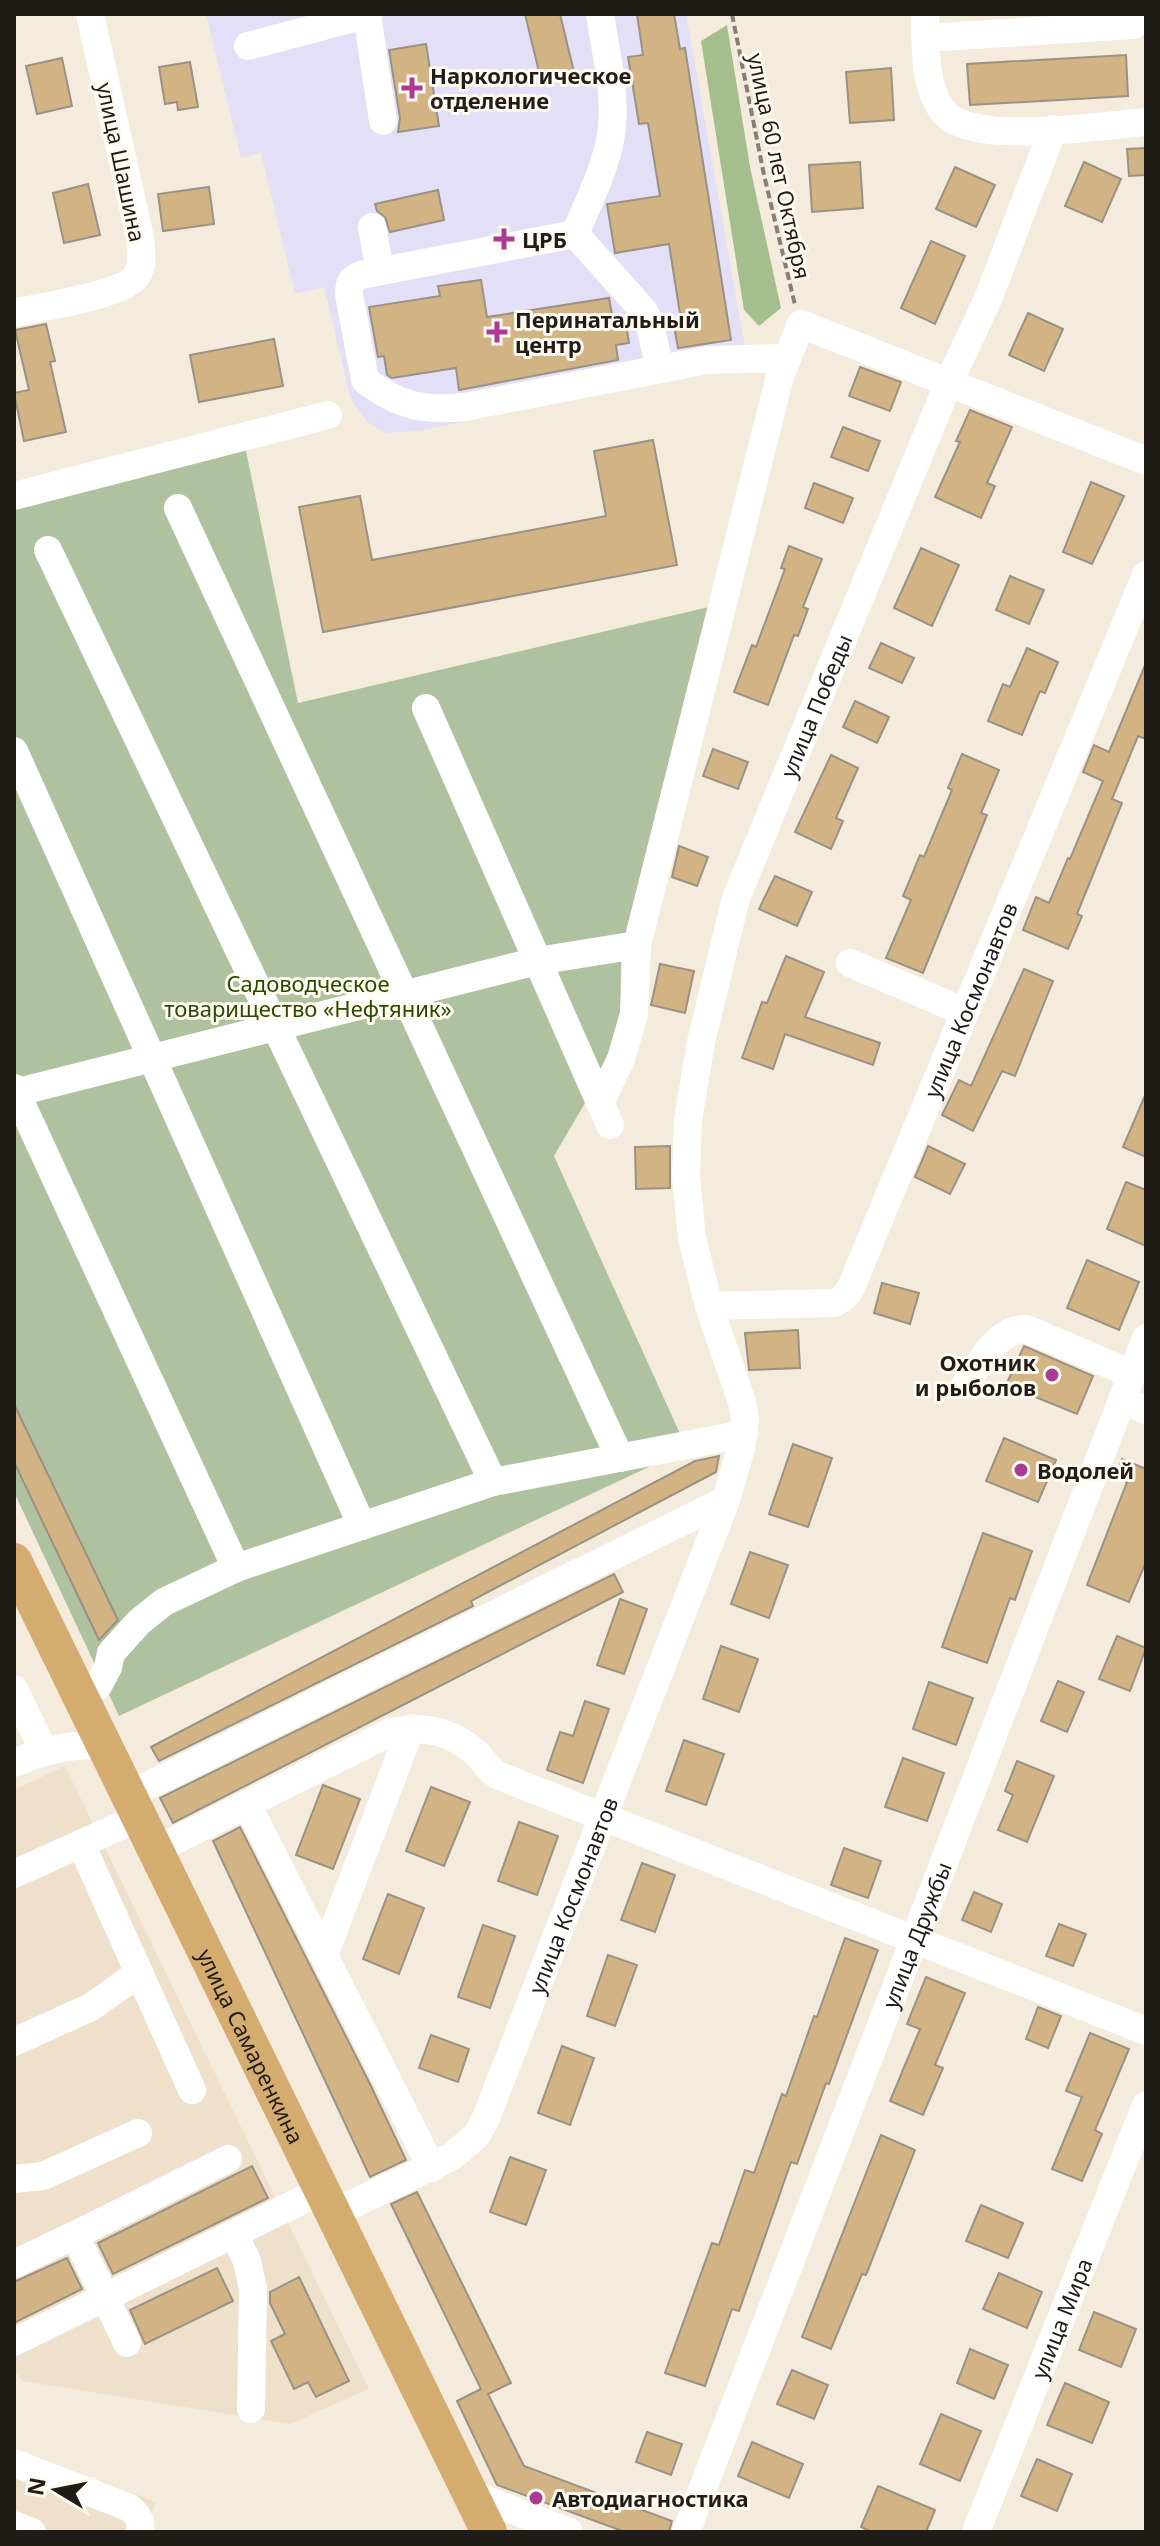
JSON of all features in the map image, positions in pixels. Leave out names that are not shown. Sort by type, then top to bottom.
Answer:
[{"type":"main road","name":"улица Самаренкина","points":[[14,1561],[489,2532]]},
{"type":"street","name":"улица Шашина","points":[[14,313],[121,289],[136,277],[142,261],[140,238],[90,14]]},
{"type":"street","points":[[248,46],[368,14],[383,121]]},
{"type":"street","points":[[575,234],[602,169],[613,119],[600,14]]},
{"type":"street","points":[[1133,25],[1066,22],[925,26],[929,81],[948,118],[960,125],[1001,132],[1146,122]]},
{"type":"street","name":"улица Победы","points":[[744,1434],[742,1402],[709,1306],[692,1238],[686,1177],[688,1120],[701,1042],[736,898],[949,382],[988,299],[1053,129]]},
{"type":"street","points":[[372,227],[380,271]]},
{"type":"street","points":[[575,234],[380,271],[353,279],[349,285],[365,380],[384,395],[405,404],[433,410],[465,407],[719,359],[787,358]]},
{"type":"street","points":[[575,234],[643,310],[649,321],[660,369]]},
{"type":"street","points":[[426,708],[605,1113],[631,1027],[637,945],[762,447],[787,358],[801,324],[1146,461]]},
{"type":"street","points":[[14,496],[328,415]]},
{"type":"street","points":[[178,508],[620,1458]]},
{"type":"street","points":[[48,550],[493,1482]]},
{"type":"street","name":"улица Космонавтов","points":[[709,1306],[834,1303],[850,1290],[1146,575]]},
{"type":"street","points":[[14,751],[362,1526]]},
{"type":"street","points":[[236,1568],[15,1091],[537,961],[637,945]]},
{"type":"street","points":[[850,963],[965,1012]]},
{"type":"street","points":[[965,1385],[1000,1337],[1016,1329],[1026,1329],[1132,1374]]},
{"type":"street","name":"улица Дружбы","points":[[686,2532],[914,1939],[1134,1405],[1132,1374],[1146,1338]]},
{"type":"street","points":[[80,1694],[98,1686],[111,1653],[139,1622],[164,1602],[236,1568],[493,1482],[744,1434]]},
{"type":"street","name":"улица Космонавтов","points":[[14,2342],[234,2234],[432,2168],[466,2147],[486,2118],[726,1500],[744,1434]]},
{"type":"street","points":[[14,1874],[81,1844],[134,1806],[726,1500]]},
{"type":"street","points":[[14,1690],[43,1750]]},
{"type":"street","points":[[156,1850],[391,1732],[411,1728],[448,1734],[478,1755],[497,1775],[1146,2031]]},
{"type":"street","points":[[324,1955],[411,1728]]},
{"type":"street","points":[[14,1763],[43,1750],[82,1744],[104,1745]]},
{"type":"street","points":[[247,1804],[432,2168]]},
{"type":"street","points":[[81,1844],[192,2090]]},
{"type":"street","points":[[14,2042],[91,2007],[139,1973]]},
{"type":"street","name":"улица Мира","points":[[976,2532],[1146,2105]]},
{"type":"street","points":[[14,2179],[43,2176],[138,2133]]},
{"type":"street","points":[[14,2264],[228,2159]]},
{"type":"street","points":[[234,2234],[247,2261],[253,2289],[251,2409]]},
{"type":"street","points":[[75,2235],[127,2343]]},
{"type":"street","points":[[14,2463],[128,2507],[136,2513],[141,2523],[140,2532]]},
{"type":"street","points":[[469,2493],[569,2532]]},
{"type":"street","points":[[14,2525],[32,2532]]},
{"type":"path","name":"улица 60 лет Октября","points":[[732,14],[789,290],[801,324]]},
{"type":"shaded area","name":"ЦРБ","points":[[206,14],[686,14],[749,370],[722,369],[418,431],[386,433],[367,422],[351,399],[324,287],[295,294],[261,153],[241,158]]},
{"type":"shaded area","points":[[65,1766],[369,2389],[290,2424],[23,2381],[14,2371],[14,1790]]},
{"type":"shaded area","points":[[14,2448],[156,2502],[145,2532],[14,2532]]},
{"type":"green space","points":[[727,25],[750,167],[781,308],[759,326],[744,310],[701,41]]},
{"type":"green space","name":"Садоводческое товарищество «Нефтяник»","points":[[245,446],[298,703],[713,606],[621,962],[620,1043],[554,1156],[687,1449],[119,1716],[14,1492],[14,507]]},
{"type":"building","points":[[525,14],[560,14],[574,72],[541,80]]},
{"type":"building","points":[[637,14],[674,14],[680,49],[685,48],[731,340],[678,348],[673,321],[681,320],[669,244],[615,253],[607,204],[660,196],[648,123],[639,124],[628,57],[643,55]]},
{"type":"building","points":[[426,44],[439,126],[398,132],[400,118],[389,50]]},
{"type":"building","points":[[1126,55],[1128,96],[970,105],[967,64]]},
{"type":"building","points":[[62,58],[72,106],[37,114],[26,66]]},
{"type":"building","points":[[190,62],[198,107],[178,110],[177,102],[165,104],[159,67]]},
{"type":"building","points":[[891,68],[894,120],[850,123],[846,72]]},
{"type":"building","points":[[1146,148],[1146,175],[1129,176],[1127,149]]},
{"type":"building","points":[[860,162],[863,208],[812,212],[809,165]]},
{"type":"building","points":[[1084,162],[1121,179],[1102,222],[1065,206]]},
{"type":"building","points":[[955,167],[995,185],[976,227],[936,209]]},
{"type":"building","points":[[88,184],[100,235],[64,243],[53,193]]},
{"type":"building","points":[[209,187],[214,224],[163,231],[158,194]]},
{"type":"building","points":[[438,190],[444,220],[390,232],[385,217],[377,211],[375,204]]},
{"type":"building","points":[[931,241],[965,256],[935,324],[901,308]]},
{"type":"building","name":"Перинатальный центр","points":[[481,280],[487,317],[609,298],[613,320],[625,318],[629,343],[616,345],[618,360],[459,390],[456,368],[392,378],[387,375],[384,356],[378,357],[369,307],[440,296],[438,286]]},
{"type":"building","points":[[1028,313],[1063,329],[1044,371],[1009,355]]},
{"type":"building","points":[[46,324],[55,361],[50,362],[66,432],[24,441],[14,393],[29,390],[15,330]]},
{"type":"building","points":[[274,339],[283,386],[199,402],[190,355]]},
{"type":"building","points":[[860,367],[901,382],[890,411],[849,396]]},
{"type":"building","points":[[970,410],[1012,427],[987,483],[995,486],[981,518],[935,497],[960,442],[956,441]]},
{"type":"building","points":[[843,427],[880,441],[868,471],[831,457]]},
{"type":"building","points":[[653,440],[677,565],[323,632],[299,507],[360,496],[372,560],[606,516],[594,451]]},
{"type":"building","points":[[1091,482],[1124,496],[1092,564],[1063,552]]},
{"type":"building","points":[[814,483],[853,498],[843,523],[805,508]]},
{"type":"building","points":[[789,546],[822,559],[803,607],[808,609],[798,636],[794,635],[768,705],[734,692],[752,645],[756,647],[785,569],[781,568]]},
{"type":"building","points":[[921,548],[959,565],[932,626],[894,608]]},
{"type":"building","points":[[1010,576],[1044,590],[1029,624],[996,610]]},
{"type":"building","points":[[881,643],[914,658],[902,683],[869,668]]},
{"type":"building","points":[[1027,648],[1058,662],[1045,693],[1040,691],[1022,735],[988,721],[1003,684],[1010,687]]},
{"type":"building","points":[[1146,663],[1146,739],[1138,736],[1112,799],[1122,803],[1077,914],[1082,916],[1068,949],[1023,930],[1036,897],[1049,903],[1070,859],[1103,781],[1083,772],[1094,745],[1109,752]]},
{"type":"building","points":[[855,701],[889,717],[877,743],[843,727]]},
{"type":"building","points":[[713,749],[748,762],[738,789],[703,776]]},
{"type":"building","points":[[962,754],[999,770],[981,813],[987,815],[923,973],[886,958],[911,900],[903,896],[920,855],[924,857],[952,790],[948,788]]},
{"type":"building","points":[[831,755],[858,768],[836,818],[843,821],[831,849],[795,832]]},
{"type":"building","points":[[679,846],[708,857],[697,886],[672,877]]},
{"type":"building","points":[[775,876],[812,892],[797,926],[759,909]]},
{"type":"building","points":[[786,956],[824,972],[805,1017],[880,1043],[873,1065],[785,1034],[773,1069],[742,1058],[762,1002],[767,1003]]},
{"type":"building","points":[[660,964],[694,971],[685,1013],[651,1005]]},
{"type":"building","points":[[1024,969],[1053,981],[1015,1076],[1002,1071],[973,1131],[942,1115],[959,1080],[971,1086]]},
{"type":"building","points":[[1146,1093],[1146,1157],[1123,1147]]},
{"type":"building","points":[[670,1146],[670,1188],[636,1189],[635,1147]]},
{"type":"building","points":[[928,1146],[965,1164],[950,1194],[915,1177]]},
{"type":"building","points":[[1126,1182],[1146,1190],[1146,1246],[1107,1229]]},
{"type":"building","points":[[1087,1260],[1139,1282],[1119,1330],[1067,1308]]},
{"type":"building","points":[[882,1283],[919,1293],[910,1324],[874,1313]]},
{"type":"building","points":[[798,1330],[800,1368],[749,1370],[745,1333]]},
{"type":"building","name":"Охотник и рыболов","points":[[1024,1346],[1093,1376],[1077,1414],[1006,1385]]},
{"type":"building","points":[[14,1404],[118,1620],[99,1640],[14,1462]]},
{"type":"building","name":"Водолей","points":[[1004,1438],[1056,1460],[1038,1502],[986,1481]]},
{"type":"building","points":[[793,1444],[832,1458],[808,1527],[769,1514]]},
{"type":"building","points":[[719,1456],[716,1472],[471,1601],[473,1606],[159,1761],[151,1747],[695,1461]]},
{"type":"building","points":[[1122,1459],[1146,1469],[1146,1562],[1129,1602],[1087,1585],[1127,1482],[1115,1477]]},
{"type":"building","points":[[983,1533],[1032,1551],[1015,1600],[1010,1598],[987,1663],[942,1647]]},
{"type":"building","points":[[750,1552],[788,1565],[769,1618],[731,1604]]},
{"type":"building","points":[[614,1574],[623,1592],[173,1823],[160,1798]]},
{"type":"building","points":[[620,1599],[647,1609],[624,1674],[597,1665]]},
{"type":"building","points":[[1117,1636],[1146,1648],[1130,1691],[1099,1679]]},
{"type":"building","points":[[721,1646],[758,1659],[739,1712],[703,1699]]},
{"type":"building","points":[[1058,1681],[1084,1692],[1067,1732],[1041,1721]]},
{"type":"building","points":[[929,1682],[973,1698],[956,1745],[913,1729]]},
{"type":"building","points":[[585,1701],[609,1709],[583,1783],[547,1770],[560,1732],[573,1736]]},
{"type":"building","points":[[684,1740],[724,1754],[706,1805],[666,1791]]},
{"type":"building","points":[[903,1758],[944,1773],[927,1821],[885,1807]]},
{"type":"building","points":[[1017,1761],[1054,1776],[1027,1842],[998,1830],[1013,1795],[1005,1791]]},
{"type":"building","points":[[323,1785],[360,1799],[333,1869],[296,1855]]},
{"type":"building","points":[[431,1787],[470,1802],[444,1866],[406,1851]]},
{"type":"building","points":[[519,1822],[558,1836],[537,1895],[498,1881]]},
{"type":"building","points":[[240,1827],[406,2160],[370,2177],[213,1841]]},
{"type":"building","points":[[844,1848],[881,1861],[868,1898],[831,1885]]},
{"type":"building","points":[[642,1863],[675,1875],[655,1932],[621,1920]]},
{"type":"building","points":[[974,1892],[1002,1904],[991,1932],[962,1920]]},
{"type":"building","points":[[388,1894],[424,1908],[399,1974],[363,1959]]},
{"type":"building","points":[[1059,1924],[1086,1934],[1073,1966],[1046,1956]]},
{"type":"building","points":[[483,1925],[515,1936],[490,2008],[458,1997]]},
{"type":"building","points":[[845,1938],[878,1950],[797,2164],[791,2162],[739,2311],[732,2309],[705,2386],[665,2373],[712,2243],[719,2245],[745,2170],[754,2173],[782,2094],[786,2096],[814,2016],[817,2017]]},
{"type":"building","points":[[608,1955],[637,1965],[615,2026],[587,2016]]},
{"type":"building","points":[[926,1977],[965,1993],[935,2065],[943,2068],[923,2115],[890,2101],[920,2029],[907,2024]]},
{"type":"building","points":[[1038,2007],[1061,2016],[1048,2048],[1026,2039]]},
{"type":"building","points":[[1090,2033],[1129,2049],[1095,2130],[1102,2134],[1082,2181],[1052,2169],[1082,2097],[1066,2091]]},
{"type":"building","points":[[431,2035],[469,2049],[458,2082],[419,2068]]},
{"type":"building","points":[[562,2046],[594,2058],[570,2125],[538,2113]]},
{"type":"building","points":[[881,2135],[915,2150],[866,2275],[862,2274],[831,2349],[802,2337]]},
{"type":"building","points":[[510,2157],[546,2170],[526,2225],[490,2212]]},
{"type":"building","points":[[252,2166],[268,2198],[113,2274],[98,2243]]},
{"type":"building","points":[[417,2192],[511,2383],[488,2394],[524,2466],[672,2521],[669,2532],[625,2532],[497,2485],[457,2401],[481,2389],[391,2204]]},
{"type":"building","points":[[981,2205],[1023,2223],[1008,2258],[966,2241]]},
{"type":"building","points":[[67,2258],[82,2289],[14,2323],[14,2282]]},
{"type":"building","points":[[217,2268],[233,2301],[145,2344],[130,2310]]},
{"type":"building","points":[[999,2273],[1042,2292],[1027,2328],[983,2309]]},
{"type":"building","points":[[299,2277],[349,2381],[316,2397],[308,2382],[294,2389],[271,2341],[285,2334],[270,2303],[270,2292]]},
{"type":"building","points":[[1094,2312],[1136,2329],[1121,2367],[1079,2350]]},
{"type":"building","points":[[970,2349],[1008,2365],[994,2399],[957,2383]]},
{"type":"building","points":[[792,2370],[828,2385],[814,2419],[777,2404]]},
{"type":"building","points":[[1065,2383],[1109,2402],[1092,2443],[1047,2425]]},
{"type":"building","points":[[941,2414],[981,2431],[960,2481],[920,2464]]},
{"type":"building","points":[[647,2432],[682,2444],[671,2475],[636,2462]]},
{"type":"building","points":[[752,2442],[803,2464],[789,2498],[738,2476]]},
{"type":"building","points":[[1037,2459],[1072,2474],[1057,2511],[1021,2496]]},
{"type":"building","points":[[878,2486],[935,2510],[926,2532],[872,2532],[861,2527]]},
{"type":"place","name":"Наркологическое отделение","points":[[412,88]]},
{"type":"place","name":"ЦРБ","points":[[504,239]]},
{"type":"place","name":"Перинатальный центр","points":[[497,332]]},
{"type":"place","name":"Охотник и рыболов","points":[[1052,1375]]},
{"type":"place","name":"Водолей","points":[[1021,1470]]},
{"type":"place","name":"Автодиагностика","points":[[536,2498]]}]
